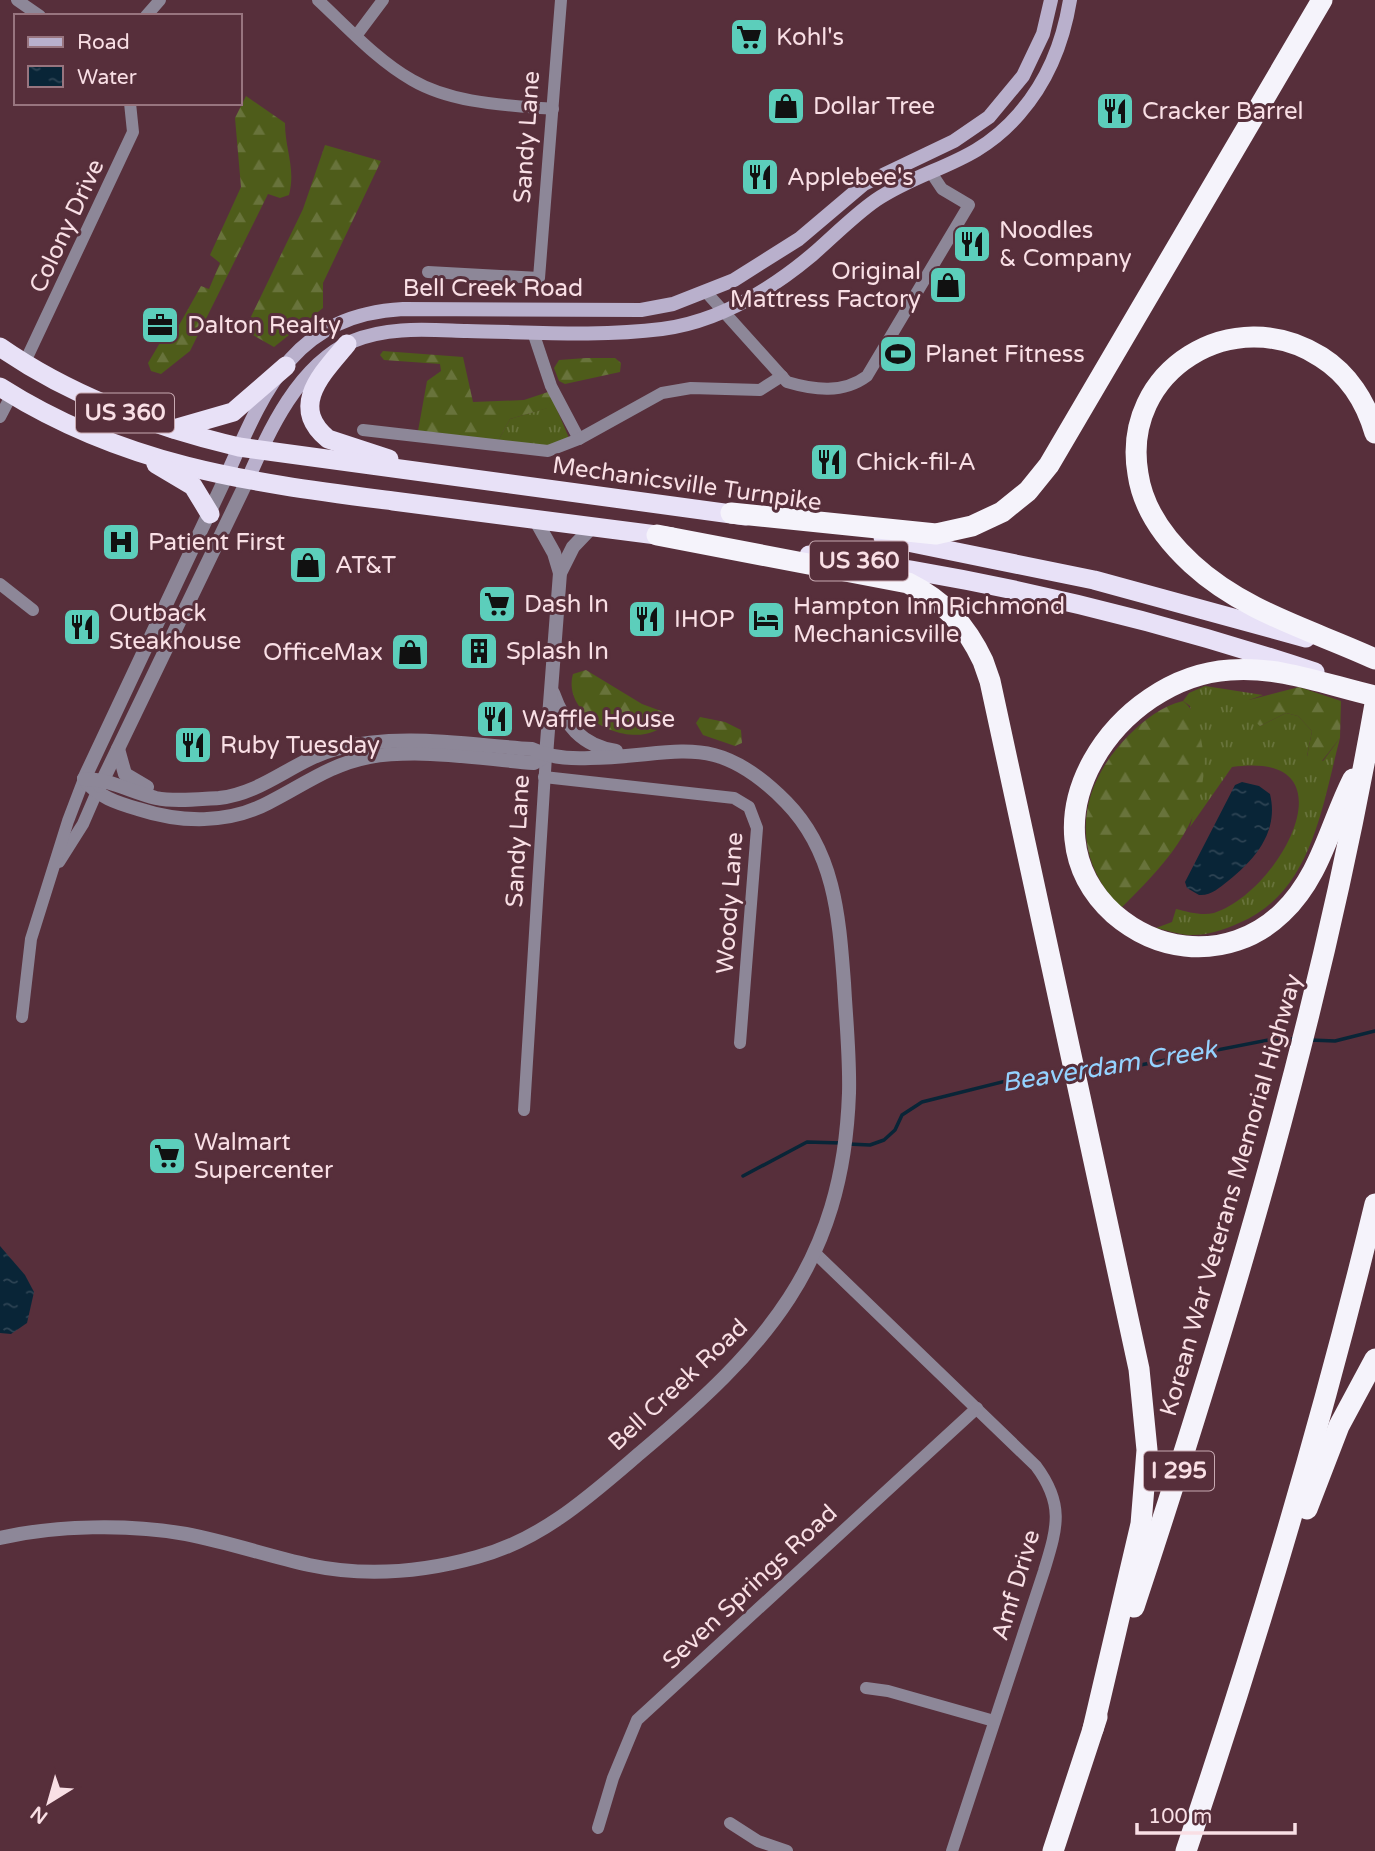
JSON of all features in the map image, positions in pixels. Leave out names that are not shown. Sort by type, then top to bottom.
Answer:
[{"type":"highway","points":[[731,513],[936,534],[985,521],[1015,503],[1049,465],[1322,0]]},
{"type":"highway","points":[[1375,433],[1361,399],[1340,372],[1326,360],[1294,342],[1262,336],[1244,337],[1209,345],[1179,362],[1167,373],[1143,413],[1136,458],[1140,483],[1149,510],[1176,547],[1200,570],[1253,608],[1375,660]]},
{"type":"highway","points":[[347,344],[321,375],[312,393],[311,415],[320,432],[337,442],[440,475]]},
{"type":"highway","name":"Mechanicsville Turnpike","points":[[0,347],[24,364],[105,404],[173,429],[239,447],[731,513],[919,544],[1094,580],[1196,606],[1375,660]]},
{"type":"highway","points":[[173,429],[213,420],[233,411],[286,366]]},
{"type":"highway","name":"US 360","points":[[6,391],[76,427],[137,452],[226,477],[885,565],[1060,599],[1227,643],[1375,695]]},
{"type":"highway","points":[[137,452],[193,486],[210,514]]},
{"type":"highway","points":[[657,535],[886,577],[925,592],[962,624],[983,661],[990,681],[1139,1369],[1147,1450],[1138,1543],[1121,1600],[1093,1729]]},
{"type":"highway","points":[[1367,747],[1342,801],[1326,847],[1300,892],[1267,926],[1240,940],[1205,947],[1155,940],[1138,932],[1108,909],[1090,883],[1081,863],[1076,843],[1077,803],[1092,760],[1117,725],[1168,687],[1206,673],[1258,670],[1298,676],[1375,695]]},
{"type":"highway","name":"Korean War Veterans Memorial Highway","points":[[1053,1851],[1223,1331],[1292,1088],[1313,1003],[1375,704]]},
{"type":"highway","points":[[1186,1851],[1260,1624],[1315,1438],[1375,1204]]},
{"type":"highway","points":[[1260,1624],[1339,1426],[1375,1359]]},
{"type":"main road","name":"Bell Creek Road","points":[[226,477],[266,395],[286,366],[323,330],[369,312],[641,310],[673,304],[706,292],[776,255],[864,184],[954,141],[989,117],[1023,76],[1043,34],[1051,0]]},
{"type":"main road","name":"Bell Creek Road","points":[[247,481],[279,417],[305,379],[347,344],[395,330],[617,332],[665,328],[723,310],[756,294],[794,269],[875,201],[984,146],[1020,113],[1038,89],[1058,51],[1070,0]]},
{"type":"street","points":[[17,0],[37,14]]},
{"type":"street","points":[[148,14],[160,0]]},
{"type":"street","points":[[318,0],[393,67],[428,88],[478,101],[553,109]]},
{"type":"street","points":[[356,36],[383,0]]},
{"type":"street","name":"Sandy Lane","points":[[428,272],[539,278],[561,0]]},
{"type":"street","name":"Colony Drive","points":[[24,364],[133,132],[130,105]]},
{"type":"street","points":[[706,292],[787,382],[806,387],[843,389],[867,376],[969,205],[942,189],[932,174]]},
{"type":"street","points":[[533,332],[551,386],[579,439]]},
{"type":"street","points":[[363,430],[539,452],[557,449],[579,439],[662,393],[691,388],[760,390],[782,376]]},
{"type":"street","points":[[0,417],[6,391]]},
{"type":"street","name":"Bell Creek Road","points":[[0,1538],[44,1530],[182,1533],[309,1565],[357,1572],[413,1570],[497,1551],[550,1526],[593,1493],[721,1383],[769,1330],[787,1305],[815,1253],[839,1182],[849,1093],[837,905],[823,858],[812,835],[773,790],[727,759],[685,750],[582,759],[546,756],[532,749],[412,741],[357,745],[316,756],[248,792],[222,797],[185,800],[156,798],[104,779],[84,779],[226,477]]},
{"type":"street","name":"Bell Creek Road","points":[[247,481],[96,794],[149,813],[205,820],[254,810],[346,761],[372,756],[401,754],[534,763],[546,756]]},
{"type":"street","name":"Sandy Lane","points":[[524,1110],[559,573],[554,553],[535,519]]},
{"type":"street","name":"Sandy Lane","points":[[559,573],[573,547],[593,526]]},
{"type":"street","points":[[0,584],[33,610]]},
{"type":"street","points":[[551,688],[561,714],[582,739],[603,749],[635,754]]},
{"type":"street","points":[[118,749],[121,765],[131,780],[185,800]]},
{"type":"street","name":"Woody Lane","points":[[544,777],[734,798],[749,807],[757,828],[740,1043]]},
{"type":"street","points":[[55,869],[79,831],[96,794],[84,779]]},
{"type":"street","points":[[22,1017],[31,939],[84,779]]},
{"type":"street","name":"Amf Drive","points":[[815,1253],[1036,1466],[1052,1492],[1057,1517],[1044,1572],[952,1851]]},
{"type":"street","name":"Seven Springs Road","points":[[598,1828],[613,1778],[637,1720],[977,1408]]},
{"type":"street","points":[[866,1688],[888,1691],[994,1721]]},
{"type":"street","points":[[730,1823],[758,1841],[787,1851]]},
{"type":"green space","points":[[246,96],[285,123],[291,167],[289,195],[280,198],[268,194],[190,351],[161,374],[151,371],[148,363],[161,341],[169,343],[201,286],[209,289],[220,263],[210,255],[241,187],[235,118]]},
{"type":"green space","points":[[325,145],[381,161],[323,283],[323,308],[274,347],[251,334],[247,325],[303,209]]},
{"type":"green space","points":[[383,351],[463,357],[473,402],[524,400],[548,392],[552,398],[548,408],[510,419],[498,441],[418,431],[427,381],[441,371],[440,364],[384,360],[380,355]]},
{"type":"green space","points":[[615,358],[621,363],[620,372],[565,384],[559,381],[554,368],[559,360]]},
{"type":"green space","points":[[552,398],[569,438],[548,446],[498,441],[510,419],[547,408]]},
{"type":"green space","points":[[586,670],[642,704],[661,711],[668,721],[655,731],[640,735],[605,728],[590,718],[578,705],[572,690],[573,674]]},
{"type":"green space","points":[[1205,686],[1263,695],[1249,700],[1260,726],[1286,713],[1298,716],[1312,731],[1307,756],[1323,761],[1340,738],[1310,845],[1283,891],[1264,909],[1239,923],[1214,932],[1188,935],[1156,928],[1172,922],[1176,909],[1209,914],[1239,900],[1262,879],[1281,853],[1295,826],[1299,800],[1291,779],[1270,767],[1232,767],[1190,827],[1203,774],[1190,706],[1183,701],[1189,693]]},
{"type":"green space","points":[[1299,687],[1341,701],[1340,738],[1322,761],[1315,762],[1307,757],[1312,731],[1298,716],[1286,713],[1260,726],[1247,715],[1249,700]]},
{"type":"green space","points":[[1183,701],[1191,709],[1197,723],[1204,765],[1195,812],[1171,854],[1121,908],[1104,887],[1093,866],[1087,843],[1086,821],[1090,798],[1098,776],[1129,735],[1154,714]]},
{"type":"green space","points":[[700,717],[725,722],[741,730],[742,743],[735,746],[703,735],[696,723]]},
{"type":"water","points":[[1242,782],[1259,786],[1270,794],[1272,807],[1268,832],[1248,863],[1215,891],[1199,895],[1187,888],[1185,882],[1235,785]]},
{"type":"water","points":[[0,1246],[25,1275],[34,1292],[27,1323],[11,1334],[0,1333]]},
{"type":"waterway","name":"Beaverdam Creek","points":[[1310,1040],[1335,1041],[1375,1031]]},
{"type":"waterway","name":"Beaverdam Creek","points":[[1082,1073],[1115,1070],[1273,1039],[1295,1039]]},
{"type":"waterway","name":"Beaverdam Creek","points":[[848,1144],[870,1145],[884,1140],[895,1130],[902,1115],[922,1102],[1038,1073],[1067,1074]]},
{"type":"waterway","name":"Beaverdam Creek","points":[[743,1176],[807,1142],[841,1143]]},
{"type":"place","name":"Kohl's","points":[[749,37]]},
{"type":"place","name":"Dollar Tree","points":[[786,106]]},
{"type":"place","name":"Cracker Barrel","points":[[1115,111]]},
{"type":"place","name":"Applebee's","points":[[760,177]]},
{"type":"place","name":"Noodles & Company","points":[[972,244]]},
{"type":"place","name":"Original Mattress Factory","points":[[948,285]]},
{"type":"place","name":"Dalton Realty","points":[[160,325]]},
{"type":"place","name":"Planet Fitness","points":[[898,354]]},
{"type":"place","name":"Chick-fil-A","points":[[829,462]]},
{"type":"place","name":"Patient First","points":[[121,542]]},
{"type":"place","name":"AT&T","points":[[308,565]]},
{"type":"place","name":"Dash In","points":[[497,604]]},
{"type":"place","name":"IHOP","points":[[647,619]]},
{"type":"place","name":"Hampton Inn Richmond Mechanicsville","points":[[766,620]]},
{"type":"place","name":"Outback Steakhouse","points":[[82,627]]},
{"type":"place","name":"Splash In","points":[[479,651]]},
{"type":"place","name":"OfficeMax","points":[[410,652]]},
{"type":"place","name":"Waffle House","points":[[495,719]]},
{"type":"place","name":"Ruby Tuesday","points":[[193,745]]},
{"type":"place","name":"Walmart Supercenter","points":[[167,1156]]}]
